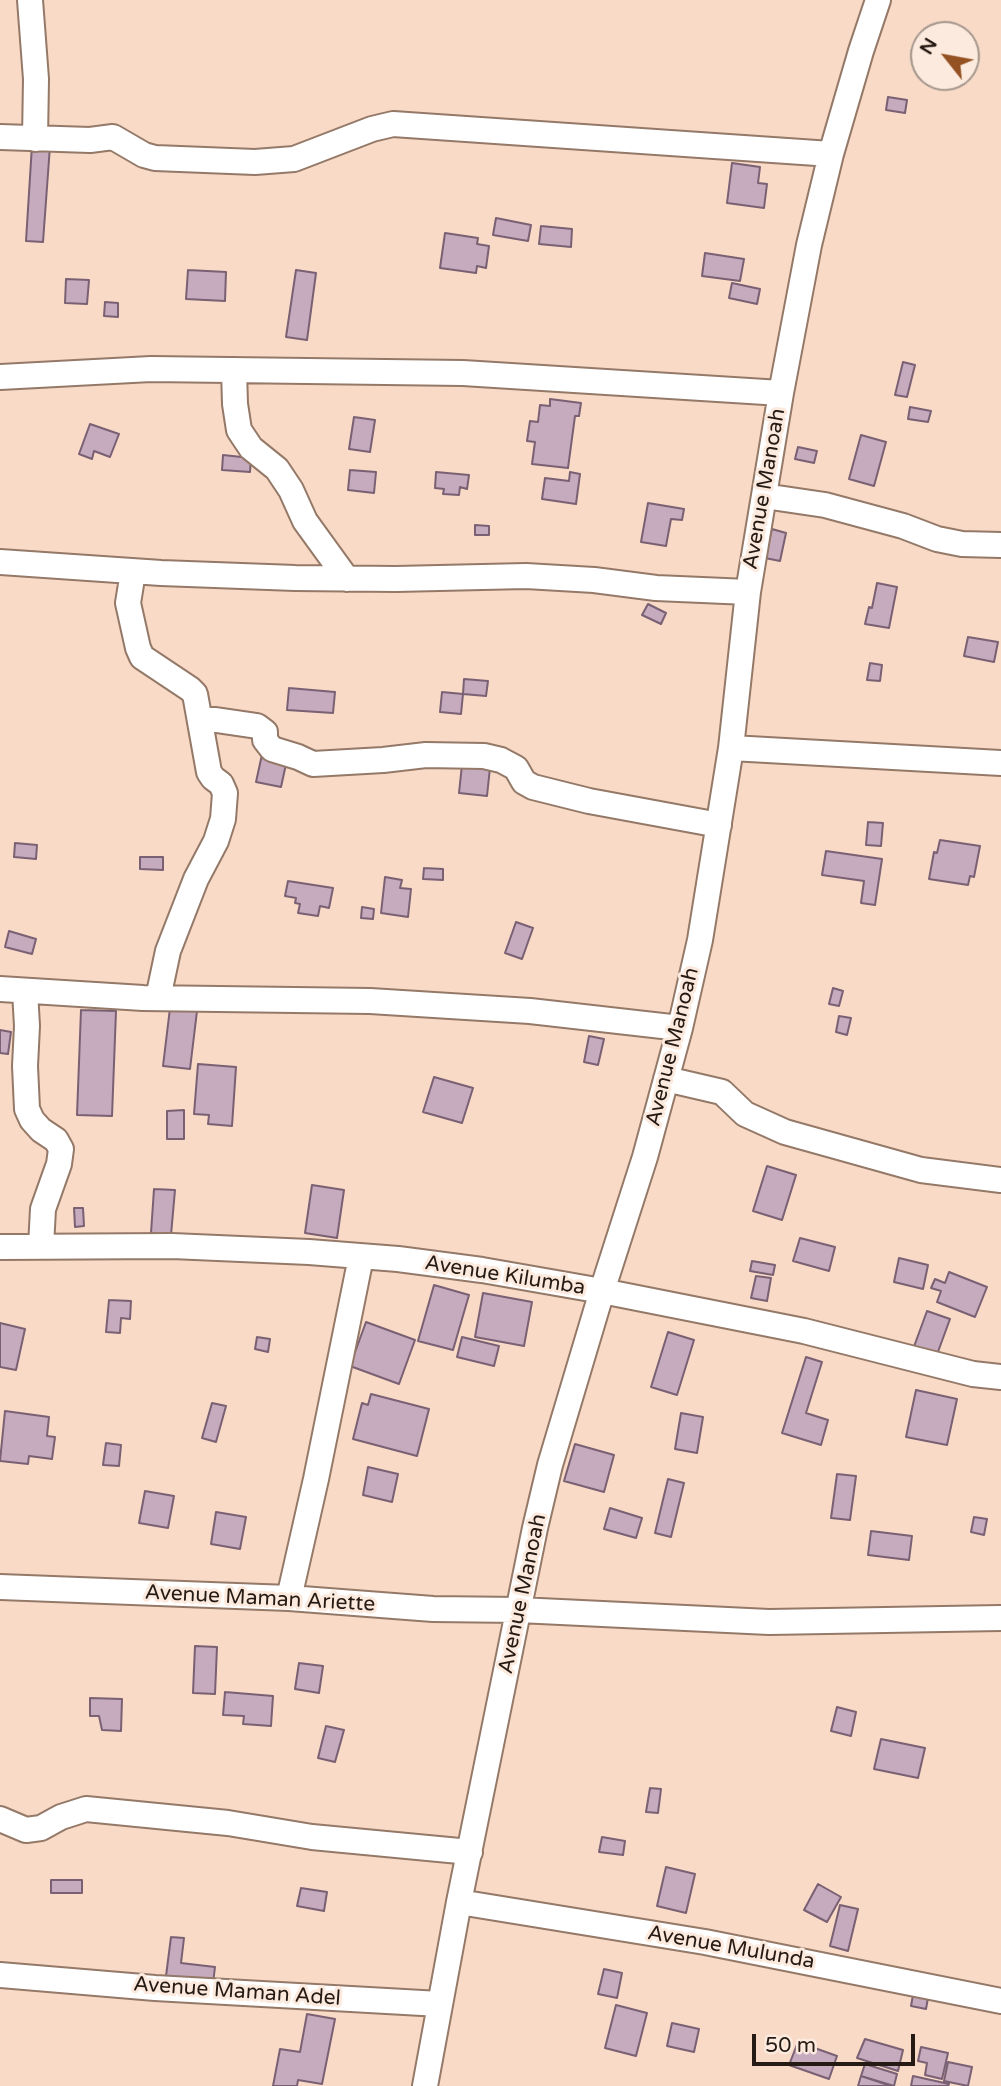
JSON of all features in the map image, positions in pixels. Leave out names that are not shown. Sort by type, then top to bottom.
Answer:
[{"type":"street","points":[[30,0],[36,79],[35,139]]},
{"type":"street","name":"Avenue Manoah","points":[[425,2086],[459,1902],[550,1465],[645,1157],[680,1028],[700,940],[731,748],[748,592],[809,245],[831,153],[878,0]]},
{"type":"street","points":[[0,137],[90,140],[113,137],[144,155],[155,158],[255,162],[294,159],[372,129],[393,124],[831,153]]},
{"type":"street","points":[[0,377],[151,369],[463,373],[781,393]]},
{"type":"street","points":[[234,370],[239,430],[251,448],[277,469],[291,491],[304,521],[347,579]]},
{"type":"street","points":[[764,496],[825,505],[903,526],[937,539],[962,544],[1001,545]]},
{"type":"street","points":[[0,562],[133,572],[295,579],[526,576],[748,592]]},
{"type":"street","points":[[133,572],[128,603],[138,648],[142,657],[195,694],[209,772],[221,784],[225,793],[223,819],[216,841],[196,879],[167,951],[159,998]]},
{"type":"street","points":[[201,720],[257,726],[265,732],[265,740],[272,748],[313,764],[383,761],[426,755],[484,756],[501,760],[516,768],[524,782],[533,787],[610,806],[719,825]]},
{"type":"street","points":[[731,748],[1001,763]]},
{"type":"street","points":[[0,989],[159,998],[370,1001],[530,1011],[680,1028]]},
{"type":"street","points":[[25,991],[27,1109],[33,1120],[56,1140],[61,1149],[59,1164],[43,1209],[41,1246]]},
{"type":"street","points":[[666,1079],[722,1092],[745,1114],[785,1132],[921,1170],[1001,1180]]},
{"type":"street","name":"Avenue Kilumba","points":[[0,1247],[172,1246],[398,1259],[482,1270],[602,1291],[803,1331],[973,1374],[1001,1377]]},
{"type":"street","points":[[289,1598],[361,1257]]},
{"type":"street","name":"Avenue Maman Ariette","points":[[0,1587],[289,1598],[433,1609],[519,1610],[769,1622],[1001,1618]]},
{"type":"street","points":[[0,1819],[26,1830],[41,1828],[61,1817],[86,1809],[228,1823],[312,1837],[470,1852]]},
{"type":"street","name":"Avenue Mulunda","points":[[459,1902],[705,1942],[1001,2001]]},
{"type":"street","name":"Avenue Maman Adel","points":[[0,1975],[155,1988],[440,2004]]},
{"type":"building","points":[[888,97],[907,100],[905,113],[886,110]]},
{"type":"building","points":[[32,145],[50,146],[43,242],[26,241]]},
{"type":"building","points":[[732,163],[760,167],[758,183],[767,184],[764,208],[727,203]]},
{"type":"building","points":[[496,218],[531,225],[528,241],[493,235]]},
{"type":"building","points":[[541,226],[572,229],[571,247],[539,244]]},
{"type":"building","points":[[445,233],[478,238],[477,244],[489,246],[486,268],[477,266],[476,273],[440,268]]},
{"type":"building","points":[[705,253],[744,259],[740,281],[702,276]]},
{"type":"building","points":[[188,270],[226,272],[225,301],[186,299]]},
{"type":"building","points":[[296,270],[316,273],[307,340],[286,337]]},
{"type":"building","points":[[66,279],[89,280],[87,304],[65,303]]},
{"type":"building","points":[[732,283],[760,289],[757,304],[729,298]]},
{"type":"building","points":[[105,302],[118,303],[118,317],[104,316]]},
{"type":"building","points":[[903,362],[915,365],[907,397],[895,395]]},
{"type":"building","points":[[550,399],[581,403],[579,416],[575,416],[568,468],[532,464],[535,442],[527,441],[530,421],[538,422],[540,405],[550,406]]},
{"type":"building","points":[[910,407],[931,411],[928,422],[908,419]]},
{"type":"building","points":[[354,417],[375,420],[370,452],[349,449]]},
{"type":"building","points":[[90,424],[119,434],[110,457],[94,451],[92,459],[79,454]]},
{"type":"building","points":[[861,435],[886,442],[874,486],[849,479]]},
{"type":"building","points":[[798,447],[817,451],[814,463],[795,459]]},
{"type":"building","points":[[223,455],[251,458],[250,472],[222,470]]},
{"type":"building","points":[[350,470],[376,472],[374,493],[348,490]]},
{"type":"building","points":[[436,472],[469,475],[467,489],[460,487],[459,495],[443,494],[444,489],[435,488]]},
{"type":"building","points":[[570,472],[580,474],[576,504],[542,499],[545,478],[569,481]]},
{"type":"building","points":[[648,503],[684,509],[682,520],[671,519],[666,546],[641,542]]},
{"type":"building","points":[[475,525],[489,526],[489,535],[475,535]]},
{"type":"building","points":[[772,529],[786,533],[780,561],[765,558]]},
{"type":"building","points":[[877,583],[897,587],[889,628],[865,624],[869,607],[872,608]]},
{"type":"building","points":[[648,604],[666,613],[661,624],[642,615]]},
{"type":"building","points":[[968,637],[998,642],[994,662],[964,656]]},
{"type":"building","points":[[870,663],[882,665],[880,681],[867,680]]},
{"type":"building","points":[[464,679],[488,681],[486,696],[463,694]]},
{"type":"building","points":[[289,688],[335,692],[333,713],[287,710]]},
{"type":"building","points":[[442,692],[463,694],[461,714],[440,712]]},
{"type":"building","points":[[263,750],[288,755],[281,787],[256,782]]},
{"type":"building","points":[[463,755],[491,758],[487,796],[459,793]]},
{"type":"building","points":[[868,822],[883,823],[881,846],[866,845]]},
{"type":"building","points":[[940,840],[980,846],[974,877],[970,876],[968,885],[929,879],[934,852],[937,853]]},
{"type":"building","points":[[15,843],[37,845],[36,859],[14,857]]},
{"type":"building","points":[[826,851],[882,859],[875,905],[861,903],[864,881],[822,875]]},
{"type":"building","points":[[140,857],[163,857],[163,870],[140,869]]},
{"type":"building","points":[[424,868],[443,869],[443,880],[423,879]]},
{"type":"building","points":[[385,877],[402,880],[400,888],[411,889],[408,917],[381,913]]},
{"type":"building","points":[[288,881],[333,888],[329,908],[320,906],[318,916],[298,913],[300,904],[295,903],[296,898],[285,896]]},
{"type":"building","points":[[362,907],[374,909],[373,919],[361,918]]},
{"type":"building","points":[[516,922],[533,928],[522,959],[505,953]]},
{"type":"building","points":[[9,931],[36,939],[32,954],[5,947]]},
{"type":"building","points":[[833,988],[843,991],[839,1006],[829,1004]]},
{"type":"building","points":[[170,1008],[197,1011],[190,1069],[163,1066]]},
{"type":"building","points":[[81,1010],[116,1011],[112,1116],[77,1115]]},
{"type":"building","points":[[839,1016],[851,1018],[847,1035],[836,1032]]},
{"type":"building","points":[[0,1030],[11,1032],[8,1054],[0,1053]]},
{"type":"building","points":[[589,1036],[604,1039],[598,1065],[584,1062]]},
{"type":"building","points":[[198,1064],[236,1067],[232,1126],[208,1124],[209,1115],[194,1114]]},
{"type":"building","points":[[434,1077],[473,1088],[462,1123],[423,1112]]},
{"type":"building","points":[[184,1110],[184,1139],[167,1139],[167,1111]]},
{"type":"building","points":[[767,1166],[796,1175],[782,1220],[753,1211]]},
{"type":"building","points":[[312,1185],[344,1190],[337,1238],[305,1233]]},
{"type":"building","points":[[154,1189],[175,1190],[171,1235],[151,1233]]},
{"type":"building","points":[[74,1208],[83,1208],[84,1226],[75,1227]]},
{"type":"building","points":[[800,1238],[835,1247],[829,1271],[793,1261]]},
{"type":"building","points":[[899,1258],[928,1265],[923,1289],[894,1282]]},
{"type":"building","points":[[752,1261],[775,1265],[773,1275],[750,1271]]},
{"type":"building","points":[[949,1272],[987,1287],[975,1317],[937,1302],[941,1291],[931,1288],[935,1279],[945,1283]]},
{"type":"building","points":[[756,1276],[771,1278],[767,1301],[751,1298]]},
{"type":"building","points":[[434,1285],[469,1295],[453,1350],[418,1341]]},
{"type":"building","points":[[483,1293],[532,1302],[524,1346],[475,1337]]},
{"type":"building","points":[[109,1300],[131,1301],[130,1319],[121,1318],[120,1333],[106,1332]]},
{"type":"building","points":[[927,1311],[950,1319],[935,1360],[912,1352]]},
{"type":"building","points":[[366,1322],[415,1340],[399,1384],[350,1366]]},
{"type":"building","points":[[0,1323],[25,1329],[16,1370],[0,1367]]},
{"type":"building","points":[[668,1332],[694,1340],[677,1395],[651,1387]]},
{"type":"building","points":[[257,1337],[270,1339],[268,1352],[255,1349]]},
{"type":"building","points":[[462,1337],[499,1346],[494,1366],[457,1357]]},
{"type":"building","points":[[806,1357],[822,1362],[806,1413],[828,1420],[821,1445],[782,1433]]},
{"type":"building","points":[[916,1390],[957,1399],[947,1445],[906,1437]]},
{"type":"building","points":[[371,1394],[429,1409],[417,1456],[353,1439],[362,1403],[368,1405]]},
{"type":"building","points":[[212,1403],[226,1406],[216,1442],[202,1438]]},
{"type":"building","points":[[5,1411],[49,1417],[47,1436],[55,1437],[52,1459],[29,1456],[28,1464],[0,1461]]},
{"type":"building","points":[[681,1413],[703,1417],[697,1453],[675,1449]]},
{"type":"building","points":[[106,1443],[121,1445],[119,1466],[103,1465]]},
{"type":"building","points":[[575,1444],[614,1455],[604,1492],[564,1481]]},
{"type":"building","points":[[368,1467],[398,1474],[392,1502],[363,1495]]},
{"type":"building","points":[[837,1474],[856,1476],[850,1520],[831,1518]]},
{"type":"building","points":[[668,1479],[684,1483],[671,1537],[655,1533]]},
{"type":"building","points":[[145,1491],[174,1496],[168,1528],[139,1523]]},
{"type":"building","points":[[610,1508],[642,1518],[636,1538],[604,1529]]},
{"type":"building","points":[[216,1512],[246,1517],[240,1549],[211,1544]]},
{"type":"building","points":[[974,1517],[987,1519],[984,1535],[971,1532]]},
{"type":"building","points":[[871,1531],[912,1536],[909,1560],[868,1555]]},
{"type":"building","points":[[195,1646],[217,1647],[215,1694],[193,1693]]},
{"type":"building","points":[[299,1663],[323,1666],[319,1693],[295,1689]]},
{"type":"building","points":[[225,1692],[273,1696],[271,1726],[243,1724],[244,1716],[223,1715]]},
{"type":"building","points":[[90,1698],[122,1699],[121,1731],[102,1730],[99,1716],[90,1716]]},
{"type":"building","points":[[837,1707],[856,1712],[851,1736],[831,1731]]},
{"type":"building","points":[[326,1726],[344,1730],[335,1762],[318,1758]]},
{"type":"building","points":[[881,1739],[925,1748],[918,1778],[874,1769]]},
{"type":"building","points":[[650,1788],[661,1789],[658,1813],[646,1812]]},
{"type":"building","points":[[602,1837],[625,1841],[623,1855],[599,1852]]},
{"type":"building","points":[[666,1867],[695,1874],[686,1913],[657,1906]]},
{"type":"building","points":[[51,1880],[82,1880],[82,1893],[51,1893]]},
{"type":"building","points":[[818,1884],[841,1897],[827,1922],[804,1910]]},
{"type":"building","points":[[301,1888],[327,1892],[324,1911],[297,1906]]},
{"type":"building","points":[[840,1905],[858,1909],[848,1951],[830,1946]]},
{"type":"building","points":[[171,1937],[184,1938],[181,1963],[215,1967],[213,1983],[166,1976]]},
{"type":"building","points":[[604,1969],[622,1973],[617,1998],[598,1994]]},
{"type":"building","points":[[913,1995],[928,1998],[926,2009],[911,2006]]},
{"type":"building","points":[[616,2005],[647,2013],[636,2056],[605,2048]]},
{"type":"building","points":[[307,2014],[335,2019],[322,2084],[298,2080],[297,2086],[273,2086],[280,2049],[300,2052]]},
{"type":"building","points":[[672,2023],[699,2029],[694,2052],[667,2046]]},
{"type":"building","points":[[865,2039],[903,2050],[898,2071],[857,2058]]},
{"type":"building","points":[[798,2042],[837,2056],[829,2079],[789,2065]]},
{"type":"building","points":[[921,2047],[948,2053],[942,2079],[925,2075],[927,2063],[918,2061]]},
{"type":"building","points":[[948,2062],[972,2067],[968,2086],[944,2081]]},
{"type":"building","points":[[865,2064],[897,2074],[894,2086],[861,2076]]},
{"type":"building","points":[[861,2076],[891,2086],[858,2086]]},
{"type":"building","points":[[913,2076],[949,2084],[911,2086]]}]
